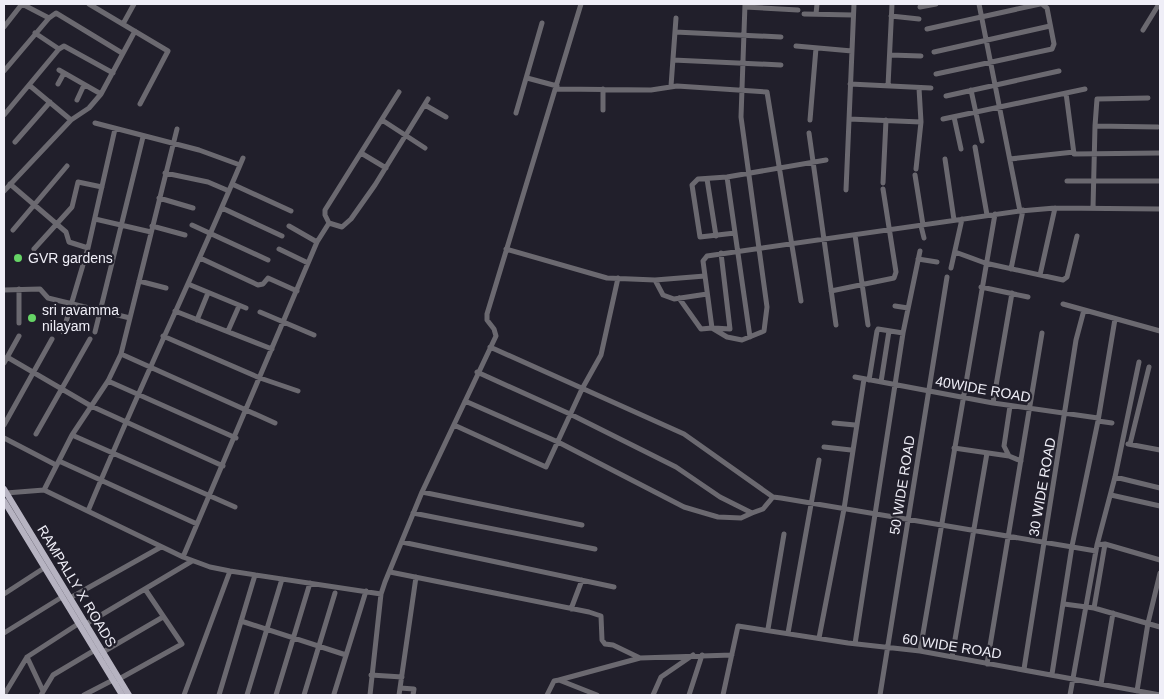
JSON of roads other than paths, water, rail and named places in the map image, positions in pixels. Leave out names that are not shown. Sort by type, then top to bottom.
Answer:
[{"type":"main road","name":"RAMPALLY X ROADS","points":[[5,491],[103,652],[116,680],[129,695]]},
{"type":"main road","points":[[4,501],[78,624],[116,680],[122,695]]},
{"type":"street","points":[[4,27],[22,4],[49,18]]},
{"type":"street","points":[[89,4],[168,51],[140,104]]},
{"type":"street","points":[[98,9],[102,4]]},
{"type":"street","points":[[123,24],[134,4]]},
{"type":"street","points":[[370,695],[381,594],[422,492],[477,372],[496,336],[494,329],[487,320],[487,314],[581,4]]},
{"type":"street","points":[[816,14],[817,4]]},
{"type":"street","points":[[846,190],[854,4]]},
{"type":"street","points":[[888,86],[892,4]]},
{"type":"street","points":[[920,7],[936,4]]},
{"type":"street","points":[[979,4],[1010,160],[1022,210],[1011,269]]},
{"type":"street","points":[[927,29],[1041,4],[1047,8],[1054,44],[1052,49],[936,74]]},
{"type":"street","points":[[1143,30],[1159,4]]},
{"type":"street","points":[[712,328],[727,337],[742,340],[764,331],[767,308],[741,117],[745,6],[798,10]]},
{"type":"street","points":[[4,71],[35,33],[56,13],[122,53]]},
{"type":"street","points":[[804,14],[854,16]]},
{"type":"street","points":[[891,16],[919,19]]},
{"type":"street","points":[[671,86],[676,18]]},
{"type":"street","points":[[516,113],[542,23]]},
{"type":"street","points":[[934,52],[1050,26]]},
{"type":"street","points":[[4,191],[71,120],[89,108],[101,94],[135,31]]},
{"type":"street","points":[[675,32],[781,37]]},
{"type":"street","points":[[35,33],[59,49]]},
{"type":"street","points":[[4,115],[59,49],[64,46],[113,73]]},
{"type":"street","points":[[796,46],[852,51]]},
{"type":"street","points":[[810,120],[816,48]]},
{"type":"street","points":[[890,55],[921,56]]},
{"type":"street","points":[[673,60],[781,65]]},
{"type":"street","points":[[59,70],[101,94]]},
{"type":"street","points":[[946,96],[1059,70]]},
{"type":"street","points":[[58,84],[64,74]]},
{"type":"street","points":[[527,78],[557,88],[651,90],[671,86],[767,92],[801,301]]},
{"type":"street","points":[[850,84],[931,88]]},
{"type":"street","points":[[29,85],[71,120]]},
{"type":"street","points":[[77,100],[84,85]]},
{"type":"street","points":[[920,88],[921,122],[915,172],[924,238]]},
{"type":"street","points":[[603,89],[603,110]]},
{"type":"street","points":[[943,118],[1085,89]]},
{"type":"street","points":[[971,90],[982,141]]},
{"type":"street","points":[[399,92],[325,210],[325,216],[330,223],[342,227],[348,222],[386,168],[426,102],[446,117]]},
{"type":"street","points":[[1066,93],[1074,152]]},
{"type":"street","points":[[1093,208],[1097,100],[1148,98]]},
{"type":"street","points":[[15,142],[50,102]]},
{"type":"street","points":[[954,117],[961,149]]},
{"type":"street","points":[[849,118],[921,122]]},
{"type":"street","points":[[382,120],[425,148]]},
{"type":"street","points":[[831,291],[863,286],[894,278],[896,272],[883,186],[886,120]]},
{"type":"street","points":[[95,123],[199,150],[240,165]]},
{"type":"street","points":[[1095,126],[1158,126]]},
{"type":"street","points":[[63,332],[88,248],[115,129]]},
{"type":"street","points":[[44,490],[72,435],[108,381],[121,354],[165,173],[178,129]]},
{"type":"street","points":[[809,133],[836,325]]},
{"type":"street","points":[[96,332],[143,137]]},
{"type":"street","points":[[975,146],[987,215]]},
{"type":"street","points":[[1010,160],[1074,152],[1074,154],[1160,153]]},
{"type":"street","points":[[361,153],[386,168]]},
{"type":"street","points":[[88,511],[112,452],[211,234],[243,158]]},
{"type":"street","points":[[945,159],[954,220]]},
{"type":"street","points":[[735,234],[702,238],[699,235],[692,185],[698,180],[727,177],[826,160]]},
{"type":"street","points":[[12,230],[67,166]]},
{"type":"street","points":[[165,173],[208,182],[229,191]]},
{"type":"street","points":[[727,177],[750,337]]},
{"type":"street","points":[[707,179],[716,236]]},
{"type":"street","points":[[1066,181],[1160,181]]},
{"type":"street","points":[[34,249],[72,206],[78,182],[102,187]]},
{"type":"street","points":[[10,184],[66,232],[69,242],[88,248]]},
{"type":"street","points":[[232,184],[291,211]]},
{"type":"street","points":[[159,198],[192,208]]},
{"type":"street","points":[[222,208],[282,236]]},
{"type":"street","points":[[1040,275],[1055,208]]},
{"type":"street","points":[[712,328],[704,257],[1022,210],[1055,208],[1160,209]]},
{"type":"street","points":[[920,651],[985,263],[995,214]]},
{"type":"street","points":[[95,219],[121,226],[185,235]]},
{"type":"street","points":[[951,268],[962,219]]},
{"type":"street","points":[[183,557],[236,438],[317,242],[330,223]]},
{"type":"street","points":[[192,225],[268,260]]},
{"type":"street","points":[[289,226],[317,242]]},
{"type":"street","points":[[855,235],[868,325]]},
{"type":"street","points":[[955,252],[985,263],[1065,280],[1077,236]]},
{"type":"street","points":[[506,248],[583,272],[618,278],[655,280],[705,276]]},
{"type":"street","points":[[279,249],[308,263]]},
{"type":"street","points":[[855,644],[903,333],[920,251]]},
{"type":"street","points":[[680,298],[701,328],[730,328],[721,253]]},
{"type":"street","points":[[200,258],[258,284],[263,284],[268,278],[296,291]]},
{"type":"street","points":[[918,259],[937,262]]},
{"type":"street","name":"50 WIDE ROAD","points":[[880,695],[947,277]]},
{"type":"street","points":[[454,425],[546,467],[582,389],[601,355],[618,278]]},
{"type":"street","points":[[655,280],[663,295],[674,299],[707,294]]},
{"type":"street","points":[[139,281],[166,288]]},
{"type":"street","points":[[188,284],[246,308]]},
{"type":"street","points":[[981,287],[1028,297]]},
{"type":"street","points":[[19,289],[19,323]]},
{"type":"street","points":[[4,290],[40,289],[48,298],[130,318]]},
{"type":"street","points":[[197,320],[208,293]]},
{"type":"street","points":[[994,403],[1012,293]]},
{"type":"street","points":[[1063,304],[1160,331]]},
{"type":"street","points":[[228,331],[239,306]]},
{"type":"street","points":[[895,306],[908,308]]},
{"type":"street","name":"30 WIDE ROAD","points":[[1024,669],[1066,414],[1076,340],[1084,310]]},
{"type":"street","points":[[175,312],[272,349]]},
{"type":"street","points":[[260,312],[314,335]]},
{"type":"street","points":[[1052,674],[1072,546],[1098,419],[1115,319]]},
{"type":"street","points":[[819,638],[844,509],[855,425],[877,331],[903,333]]},
{"type":"street","points":[[881,382],[889,331]]},
{"type":"street","points":[[987,664],[1042,333]]},
{"type":"street","points":[[4,363],[19,336]]},
{"type":"street","points":[[164,336],[260,378],[298,391]]},
{"type":"street","points":[[4,425],[52,339]]},
{"type":"street","points":[[36,434],[90,339]]},
{"type":"street","points":[[490,347],[684,434],[773,497],[908,521],[1072,546],[1097,548],[1105,544],[1160,560]]},
{"type":"street","points":[[121,354],[247,409],[274,423]]},
{"type":"street","points":[[7,357],[91,406],[223,466]]},
{"type":"street","points":[[1070,695],[1097,548],[1116,477],[1139,362]]},
{"type":"street","points":[[1130,444],[1149,367]]},
{"type":"street","points":[[477,372],[570,414],[676,467],[720,497],[752,513]]},
{"type":"street","name":"40WIDE ROAD","points":[[855,377],[895,386],[928,390],[1112,423]]},
{"type":"street","points":[[108,381],[236,438]]},
{"type":"street","points":[[465,401],[558,442],[684,507],[718,516],[741,518],[764,509],[773,497]]},
{"type":"street","points":[[1009,456],[1004,446],[1010,406]]},
{"type":"street","points":[[834,422],[855,425]]},
{"type":"street","points":[[72,435],[210,494],[235,507]]},
{"type":"street","points":[[4,438],[197,524]]},
{"type":"street","points":[[1123,443],[1160,450]]},
{"type":"street","points":[[824,446],[851,450]]},
{"type":"street","points":[[954,448],[1009,456],[1021,461]]},
{"type":"street","points":[[952,657],[987,453]]},
{"type":"street","points":[[788,632],[820,460]]},
{"type":"street","points":[[1116,477],[1160,488]]},
{"type":"street","points":[[5,491],[44,490],[192,561],[230,571],[381,594]]},
{"type":"street","points":[[422,492],[582,525]]},
{"type":"street","points":[[1111,495],[1160,506]]},
{"type":"street","points":[[413,513],[595,549]]},
{"type":"street","points":[[768,629],[784,534]]},
{"type":"street","points":[[402,542],[614,587]]},
{"type":"street","points":[[1094,608],[1105,544]]},
{"type":"street","points":[[70,598],[161,547]]},
{"type":"street","points":[[86,624],[192,561]]},
{"type":"street","points":[[4,594],[44,568]]},
{"type":"street","points":[[184,695],[230,571]]},
{"type":"street","points":[[390,572],[601,616],[602,640],[605,644],[613,645],[640,658]]},
{"type":"street","points":[[1137,691],[1148,623],[1160,573]]},
{"type":"street","points":[[219,695],[255,574]]},
{"type":"street","points":[[399,695],[416,577]]},
{"type":"street","points":[[247,695],[282,579]]},
{"type":"street","points":[[570,609],[582,580]]},
{"type":"street","points":[[276,695],[310,583]]},
{"type":"street","points":[[84,695],[182,644],[145,589]]},
{"type":"street","points":[[334,694],[366,591]]},
{"type":"street","points":[[304,695],[335,593]]},
{"type":"street","points":[[4,633],[62,597]]},
{"type":"street","points":[[1064,604],[1086,609],[1094,608],[1160,626]]},
{"type":"street","points":[[1101,684],[1113,614]]},
{"type":"street","points":[[103,652],[163,617]]},
{"type":"street","points":[[241,621],[346,655]]},
{"type":"street","points":[[5,692],[27,657],[78,624]]},
{"type":"street","name":"60 WIDE ROAD","points":[[732,655],[738,626],[788,632],[855,644],[920,651],[1160,695]]},
{"type":"street","points":[[42,693],[53,675],[95,650]]},
{"type":"street","points":[[653,695],[661,677],[693,655]]},
{"type":"street","points":[[689,695],[702,655]]},
{"type":"street","points":[[547,695],[554,681],[640,658],[732,655],[723,695]]},
{"type":"street","points":[[27,657],[42,693]]},
{"type":"street","points":[[371,675],[402,677]]},
{"type":"street","points":[[559,680],[594,695]]},
{"type":"street","points":[[400,688],[414,689],[413,695]]},
{"type":"place","name":"GVR gardens","points":[[18,258]]},
{"type":"place","name":"sri ravamma nilayam","points":[[32,318]]}]
